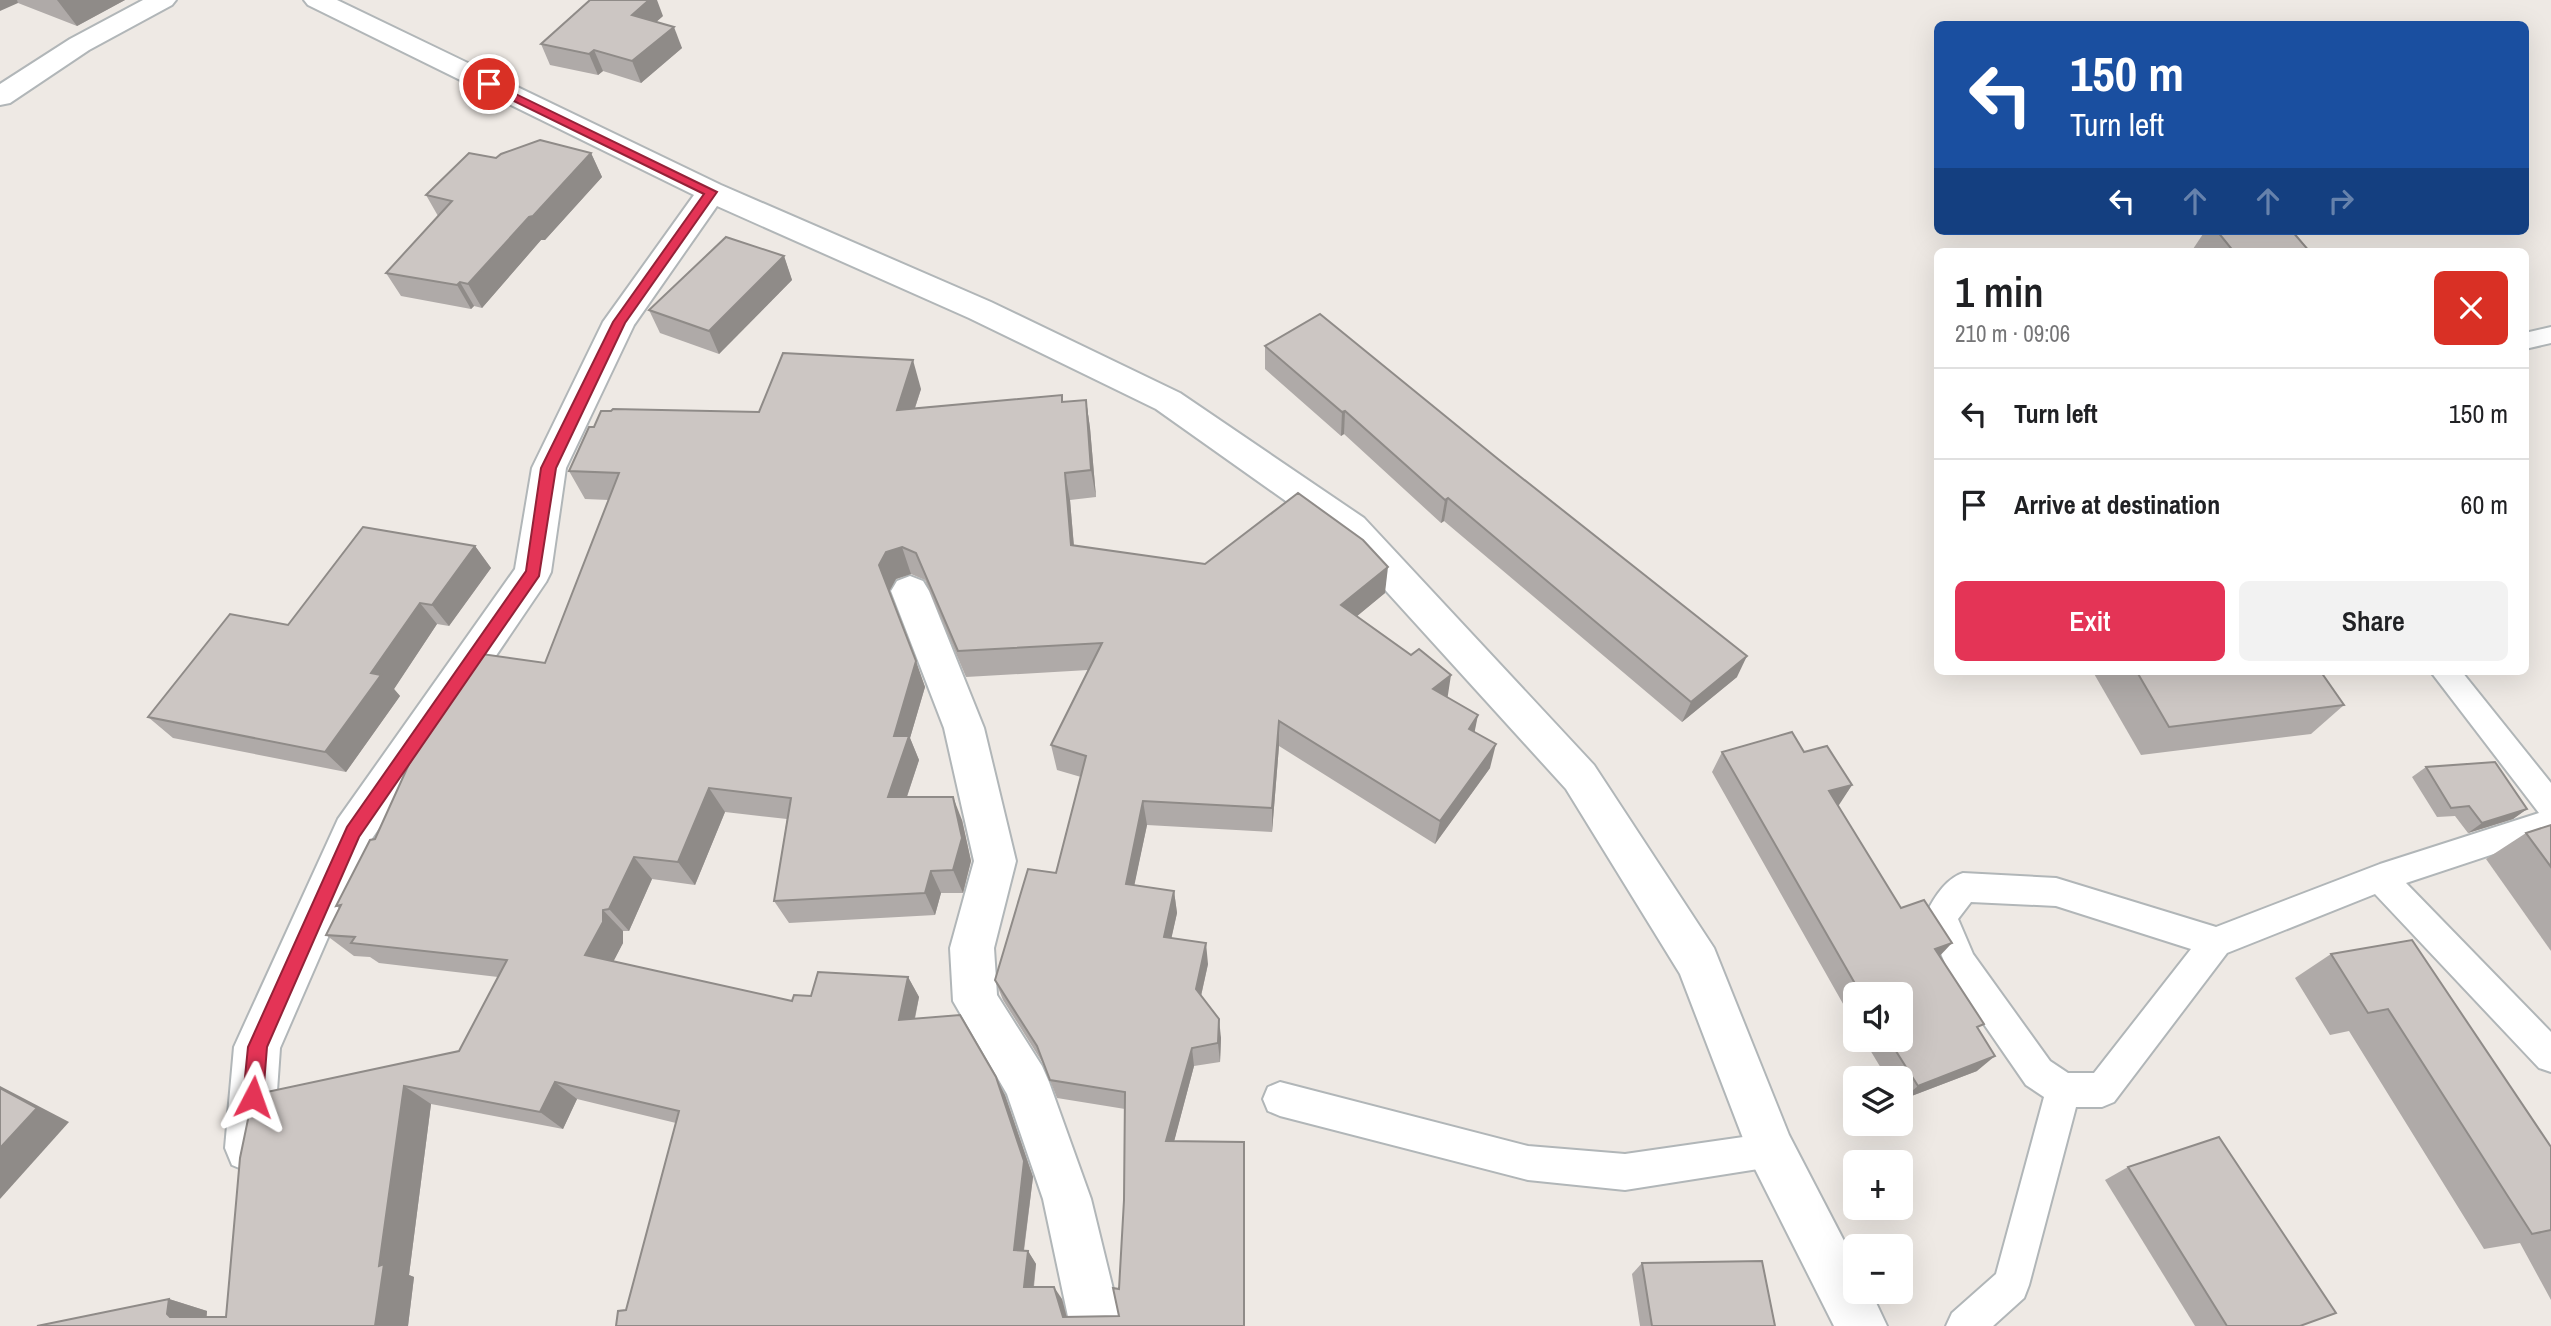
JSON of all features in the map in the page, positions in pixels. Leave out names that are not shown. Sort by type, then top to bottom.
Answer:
[{"type":"street","points":[[0,97],[35,71],[108,27],[163,0]]},
{"type":"street","points":[[317,0],[711,192],[979,310],[1168,401],[1351,528],[1580,777],[1698,963],[1771,1150],[1861,1326]]},
{"type":"street","points":[[246,1180],[257,1047],[353,832],[533,572],[549,468],[619,322],[711,192]]},
{"type":"street","points":[[910,591],[964,727],[995,861],[971,948],[975,1001],[1026,1083],[1067,1199],[1096,1326]]},
{"type":"lane","points":[[2529,340],[2551,335]]},
{"type":"lane","points":[[2447,675],[2551,805]]},
{"type":"lane","points":[[2216,942],[2056,892],[1963,887],[1941,916],[1961,964],[2038,1073],[2063,1090],[2102,1090],[2216,942],[2380,878],[2551,822]]},
{"type":"lane","points":[[2380,878],[2551,1056]]},
{"type":"lane","points":[[1965,1326],[2011,1286],[2063,1090]]},
{"type":"lane","points":[[1280,1099],[1528,1163],[1625,1172],[1771,1150]]},
{"type":"building","points":[[590,0],[649,0],[632,15],[674,27],[632,61],[594,50],[589,54],[541,44]]},
{"type":"building","points":[[540,140],[591,153],[468,284],[460,282],[457,285],[386,273],[452,201],[426,195],[469,153],[496,158]]},
{"type":"building","points":[[2220,235],[2295,235],[2307,248],[2231,248]]},
{"type":"building","points":[[726,237],[784,256],[709,331],[649,310]]},
{"type":"building","points":[[1320,314],[1747,656],[1691,702],[1448,498],[1445,500],[1345,411],[1342,412],[1265,346]]},
{"type":"building","points":[[783,353],[913,360],[897,410],[1062,395],[1062,402],[1086,400],[1091,470],[1065,473],[1071,545],[1205,564],[1298,493],[1363,540],[1388,567],[1341,605],[1411,655],[1419,649],[1451,675],[1433,689],[1478,715],[1469,729],[1496,744],[1440,821],[1279,721],[1272,808],[1143,801],[1126,884],[1174,891],[1164,937],[1206,943],[1196,989],[1219,1019],[1218,1043],[1192,1048],[1166,1141],[1244,1142],[1244,1326],[616,1326],[618,1311],[626,1310],[679,1111],[555,1082],[540,1112],[404,1086],[379,1266],[384,1264],[375,1326],[37,1326],[169,1299],[167,1314],[170,1317],[226,1317],[240,1158],[253,1095],[459,1051],[507,960],[351,943],[355,937],[326,935],[341,905],[336,906],[370,840],[375,839],[409,764],[475,653],[545,663],[619,473],[569,471],[589,427],[594,427],[601,411],[759,412]],"holes":[[[902,547],[916,553],[958,651],[1102,643],[1051,745],[1086,756],[1056,873],[1028,869],[995,980],[1037,1046],[1050,1080],[1125,1092],[1124,1200],[1119,1289],[1113,1288],[1119,1316],[1063,1317],[1054,1287],[1024,1287],[1028,1251],[1014,1250],[1024,1161],[996,1077],[960,1015],[899,1020],[908,977],[818,972],[811,996],[794,995],[792,1001],[585,955],[603,922],[603,910],[609,909],[634,857],[678,862],[709,788],[791,798],[774,901],[925,893],[931,871],[953,870],[962,838],[953,797],[888,797],[909,736],[894,736],[916,661],[879,565],[886,552]]]},
{"type":"building","points":[[363,527],[475,546],[432,605],[420,603],[371,673],[381,675],[325,752],[148,717],[230,614],[288,625]]},
{"type":"building","points":[[2139,675],[2323,675],[2344,705],[2169,727]]},
{"type":"building","points":[[1792,732],[1804,752],[1827,746],[1852,785],[1829,791],[1901,908],[1924,900],[1952,943],[1935,949],[1984,1024],[1977,1027],[1995,1056],[1918,1086],[1913,1078],[1913,1066],[1905,1066],[1897,1052],[1913,1052],[1913,982],[1854,982],[1722,752]]},
{"type":"building","points":[[2495,762],[2527,809],[2482,823],[2469,806],[2451,808],[2426,767]]},
{"type":"building","points":[[2551,825],[2551,867],[2526,833]]},
{"type":"building","points":[[2412,940],[2551,1147],[2551,1230],[2532,1234],[2388,1009],[2368,1013],[2331,954]]},
{"type":"building","points":[[0,1088],[37,1108],[0,1148]]},
{"type":"building","points":[[2219,1137],[2336,1313],[2300,1326],[2227,1326],[2128,1167]]},
{"type":"building","points":[[1762,1261],[1775,1326],[1652,1326],[1642,1263]]},
{"type":"route","points":[[253,1097],[257,1047],[353,832],[533,572],[549,468],[619,322],[711,192],[489,84]]}]
